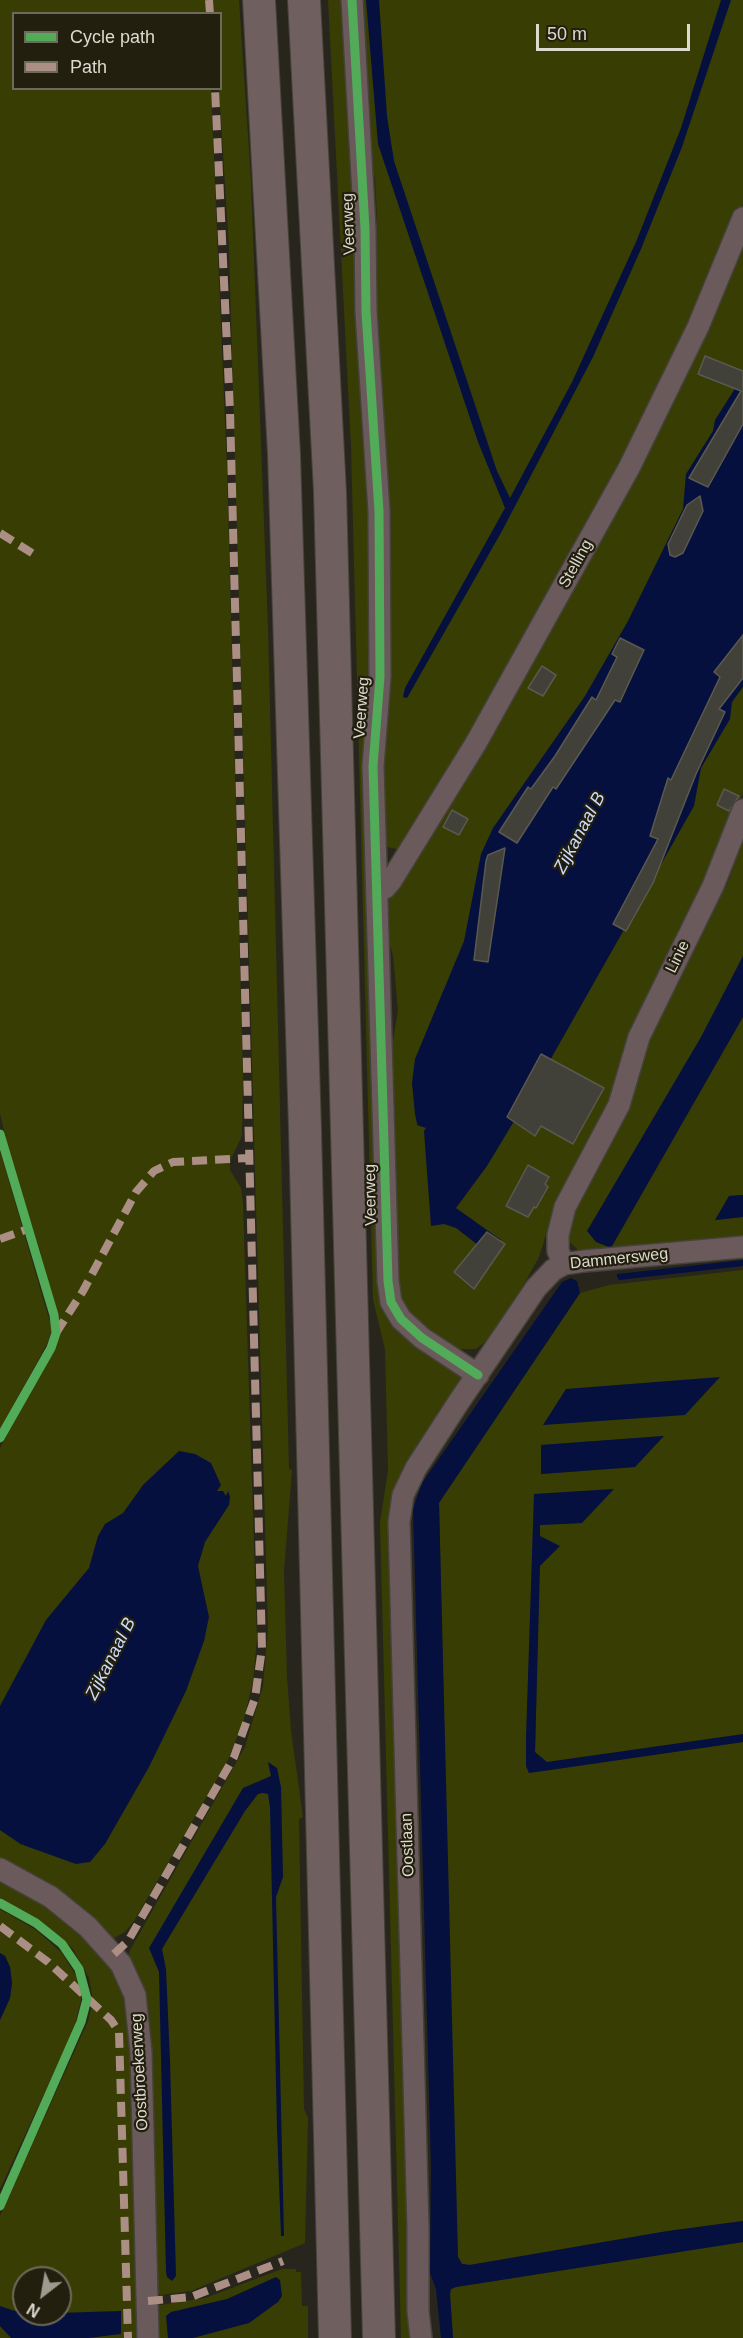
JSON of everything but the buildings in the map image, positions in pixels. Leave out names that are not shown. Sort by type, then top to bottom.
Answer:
[{"type":"highway","points":[[259,0],[284,466],[304,1118],[335,2338]]},
{"type":"highway","points":[[304,0],[330,492],[380,2338]]},
{"type":"street","name":"Veerweg","points":[[352,0],[365,229],[366,312],[379,511],[380,677],[373,766],[389,1294],[395,1310],[410,1328],[478,1375]]},
{"type":"street","name":"Stelling","points":[[378,890],[385,888],[391,881],[476,743],[624,478],[688,349],[743,218]]},
{"type":"street","name":"Linie","points":[[564,1264],[558,1251],[558,1235],[565,1207],[619,1104],[639,1037],[712,886],[743,810]]},
{"type":"street","name":"Dammersweg","points":[[478,1375],[544,1278],[564,1264],[743,1246]]},
{"type":"street","name":"Oostlaan","points":[[421,2338],[418,2310],[418,2228],[399,1522],[407,1484],[478,1375]]},
{"type":"street","name":"Oostbroekerweg","points":[[0,1869],[51,1897],[88,1927],[121,1964],[135,1995],[141,2052],[148,2338]]},
{"type":"green space","points":[[0,0],[205,0],[206,12],[12,12],[12,90],[211,90],[227,469],[243,1078],[242,1136],[230,1161],[230,1170],[241,1188],[243,1203],[257,1639],[253,1681],[244,1719],[228,1760],[134,1921],[125,1932],[114,1938],[0,1861],[0,1448],[52,1354],[61,1331],[40,1251],[8,1149],[0,1113]]},
{"type":"green space","points":[[213,0],[239,0],[251,181],[268,628],[289,1469],[292,1470],[284,1571],[287,1677],[291,1731],[303,1817],[299,1819],[304,2109],[308,2118],[305,2243],[191,2291],[160,2295],[157,2294],[129,1952],[245,1747],[263,1686],[268,1630],[229,248],[219,90],[222,90],[222,12],[214,12]]},
{"type":"green space","points":[[328,0],[345,0],[372,505],[369,691],[381,1289],[461,1375],[463,1381],[404,1478],[416,2338],[401,2338],[380,1523],[388,1470],[385,1349],[373,1300],[351,446]]},
{"type":"green space","points":[[358,0],[743,0],[743,204],[709,292],[526,645],[400,850],[384,846],[372,244],[377,219],[375,178],[367,157]]},
{"type":"green space","points":[[743,228],[743,793],[622,1082],[552,1215],[539,1257],[507,1315],[491,1337],[476,1349],[460,1349],[429,1333],[396,1300],[392,1047],[398,1010],[393,956],[385,926],[387,898],[436,819]]},
{"type":"green space","points":[[743,840],[743,1195],[729,1196],[716,1220],[743,1217],[743,1241],[585,1252],[578,1250],[569,1241],[567,1225],[648,1044],[728,882]]},
{"type":"green space","points":[[0,1151],[52,1329],[47,1344],[0,1429]]},
{"type":"green space","points":[[743,1270],[743,1736],[547,1762],[540,1759],[535,1752],[540,1525],[582,1523],[535,1494],[526,1765],[529,1773],[743,1742],[743,2221],[668,2231],[469,2265],[462,2264],[458,2257],[455,2206],[439,1502],[580,1293],[609,1285]],"holes":[[[663,1436],[635,1467],[541,1474],[542,1445]]]},
{"type":"green space","points":[[0,1877],[55,1909],[110,1964],[124,1992],[132,2050],[142,2338],[0,2338],[0,2216],[88,2021],[93,2000],[89,1978],[73,1949],[38,1919],[0,1898]]},
{"type":"green space","points":[[0,1909],[36,1930],[62,1953],[77,1977],[82,1996],[74,2029],[0,2189],[0,2020],[10,1998],[12,1983],[10,1967],[5,1956],[0,1953]]},
{"type":"green space","points":[[743,2242],[743,2338],[453,2338],[450,2294],[451,2289],[456,2287]]},
{"type":"green space","points":[[282,2269],[296,2269],[296,2272],[301,2272],[302,2306],[308,2306],[308,2338],[156,2338],[157,2307],[160,2305],[205,2298]]},
{"type":"water","points":[[366,0],[379,0],[387,116],[394,161],[497,471],[510,498],[572,382],[636,242],[681,128],[721,0],[731,0],[682,147],[641,249],[593,357],[502,531],[407,698],[403,697],[405,688],[505,508],[478,442],[378,144]]},
{"type":"water","name":"Zijkanaal B","points":[[743,376],[743,687],[732,702],[730,719],[701,768],[694,806],[540,1078],[487,1166],[456,1208],[501,1240],[494,1251],[478,1245],[456,1228],[444,1224],[431,1226],[424,1131],[426,1128],[417,1125],[412,1083],[415,1059],[464,941],[481,854],[493,828],[585,696],[628,621],[683,509],[686,474],[713,431],[715,420]]},
{"type":"water","points":[[743,956],[743,1017],[611,1248],[596,1242],[587,1231],[701,1037]]},
{"type":"water","points":[[743,1195],[743,1217],[715,1220],[729,1196]]},
{"type":"water","points":[[743,1260],[743,1266],[619,1280],[617,1277],[617,1274]]},
{"type":"water","points":[[571,1278],[577,1281],[580,1293],[439,1503],[458,2257],[462,2264],[470,2265],[668,2231],[743,2221],[743,2242],[456,2287],[451,2289],[450,2294],[453,2338],[441,2338],[436,2289],[430,2273],[431,2166],[413,1509],[422,1483],[562,1282]]},
{"type":"water","points":[[720,1377],[685,1415],[543,1425],[566,1389]]},
{"type":"water","points":[[664,1436],[635,1467],[541,1474],[541,1445]]},
{"type":"water","name":"Zijkanaal B","points":[[179,1451],[195,1454],[211,1463],[221,1485],[217,1491],[223,1491],[226,1496],[228,1491],[230,1497],[229,1505],[205,1542],[198,1566],[209,1617],[204,1641],[186,1691],[149,1767],[105,1844],[90,1862],[76,1864],[23,1845],[23,1843],[22,1845],[0,1830],[0,1706],[46,1620],[89,1568],[98,1536],[105,1524],[123,1513],[143,1485]]},
{"type":"water","points":[[614,1489],[582,1523],[540,1525],[540,1536],[560,1546],[540,1566],[535,1752],[547,1762],[743,1734],[743,1742],[529,1773],[526,1766],[526,1737],[534,1494]]},
{"type":"water","points":[[268,1762],[277,1768],[281,1787],[283,1877],[276,1897],[284,2236],[281,2236],[277,2128],[270,1807],[268,1794],[263,1793],[258,1794],[245,1811],[162,1949],[166,1969],[170,2061],[176,2276],[172,2281],[167,2277],[166,2272],[159,1972],[149,1948],[243,1788],[271,1776]]},
{"type":"water","points":[[0,1953],[5,1956],[10,1967],[12,1983],[10,1998],[0,2020]]},
{"type":"water","points":[[276,2277],[280,2280],[282,2296],[278,2302],[249,2323],[193,2338],[168,2338],[166,2316],[171,2312],[227,2299]]},
{"type":"water","points":[[0,2306],[12,2310],[12,2326],[72,2326],[72,2313],[121,2311],[121,2334],[88,2338],[11,2338],[0,2326]]},
{"type":"marked path","points":[[209,0],[210,12]]},
{"type":"marked path","points":[[114,1954],[128,1941],[234,1757],[255,1698],[262,1648],[230,411],[215,90]]},
{"type":"marked path","points":[[0,533],[35,555]]},
{"type":"marked path","points":[[56,1333],[83,1291],[136,1192],[154,1171],[173,1162],[248,1158]]},
{"type":"marked path","points":[[0,1239],[28,1229]]},
{"type":"marked path","points":[[0,1926],[48,1962],[111,2020],[119,2032],[128,2338]]},
{"type":"marked path","points":[[148,2301],[191,2297],[283,2261]]},
{"type":"cycle path","points":[[352,0],[365,229],[366,312],[379,511],[380,677],[373,766],[388,1281],[391,1302],[401,1319],[422,1338],[478,1375]]},
{"type":"cycle path","points":[[0,1134],[54,1315],[56,1333],[51,1348],[0,1438]]},
{"type":"cycle path","points":[[0,1903],[36,1923],[62,1944],[79,1969],[87,1999],[81,2022],[0,2206]]}]
